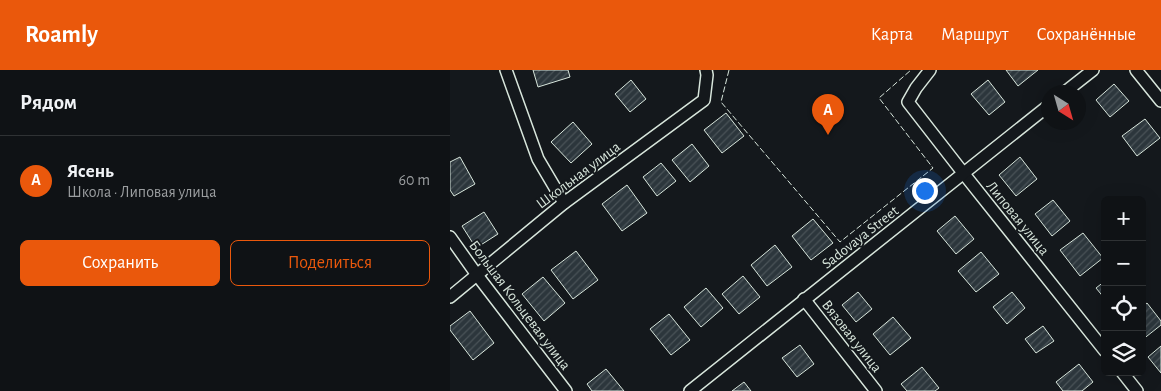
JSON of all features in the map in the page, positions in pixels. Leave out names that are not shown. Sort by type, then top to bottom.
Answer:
[{"type":"street","points":[[506,70],[538,160],[564,203]]},
{"type":"street","name":"Школьная улица","points":[[450,297],[564,203],[704,100],[706,70]]},
{"type":"street","name":"Липовая улица","points":[[930,70],[908,102],[1101,346]]},
{"type":"street","points":[[1074,85],[1093,70]]},
{"type":"street","points":[[1136,70],[1161,100]]},
{"type":"street","name":"Sadovaya Street","points":[[690,391],[1041,112]]},
{"type":"street","name":"Большая Кольцевая улица","points":[[450,236],[477,275],[566,391]]},
{"type":"street","name":"Вязовая улица","points":[[804,299],[876,391]]},
{"type":"street","points":[[1125,376],[1137,391]]},
{"type":"building","points":[[533,70],[568,70],[570,77],[538,87]]},
{"type":"building","points":[[1006,70],[1038,70],[1018,86]]},
{"type":"building","points":[[631,80],[646,99],[630,112],[615,94]]},
{"type":"building","points":[[988,80],[1005,102],[989,115],[971,94]]},
{"type":"building","points":[[1114,84],[1129,101],[1110,117],[1096,100]]},
{"type":"building","points":[[726,113],[744,136],[722,153],[704,130]]},
{"type":"building","points":[[1145,119],[1160,138],[1137,156],[1122,136]]},
{"type":"building","points":[[573,122],[592,144],[571,163],[551,142]]},
{"type":"building","points":[[692,144],[709,166],[690,182],[672,160]]},
{"type":"building","points":[[460,157],[475,184],[454,196],[450,190],[450,162]]},
{"type":"building","points":[[1020,157],[1037,179],[1016,196],[999,175]]},
{"type":"building","points":[[661,163],[676,181],[657,196],[643,177]]},
{"type":"building","points":[[627,185],[647,213],[622,231],[602,204]]},
{"type":"building","points":[[1053,200],[1070,221],[1052,236],[1035,214]]},
{"type":"building","points":[[484,212],[498,234],[476,248],[462,226]]},
{"type":"building","points":[[955,216],[974,239],[956,254],[937,231]]},
{"type":"building","points":[[813,219],[833,243],[811,260],[792,236]]},
{"type":"building","points":[[1083,233],[1101,256],[1101,260],[1080,276],[1060,250]]},
{"type":"building","points":[[775,245],[792,267],[767,286],[751,265]]},
{"type":"building","points":[[576,251],[598,280],[573,299],[551,270]]},
{"type":"building","points":[[981,252],[999,274],[976,292],[958,271]]},
{"type":"building","points":[[743,276],[760,297],[739,314],[722,294]]},
{"type":"building","points":[[543,277],[565,303],[544,321],[522,294]]},
{"type":"building","points":[[1101,284],[1101,294],[1096,288]]},
{"type":"building","points":[[706,288],[723,308],[701,327],[684,307]]},
{"type":"building","points":[[858,292],[872,309],[856,322],[842,305]]},
{"type":"building","points":[[1012,292],[1025,308],[1007,324],[993,307]]},
{"type":"building","points":[[1146,304],[1161,321],[1161,325],[1146,337],[1146,331]]},
{"type":"building","points":[[470,311],[494,343],[473,360],[450,330],[450,326]]},
{"type":"building","points":[[669,314],[690,340],[671,355],[650,329]]},
{"type":"building","points":[[893,317],[911,338],[890,355],[873,334]]},
{"type":"building","points":[[1043,326],[1054,341],[1036,353],[1025,339]]},
{"type":"building","points":[[800,345],[814,364],[797,377],[782,358]]},
{"type":"building","points":[[1161,346],[1161,373],[1148,357]]},
{"type":"building","points":[[1079,364],[1093,382],[1082,391],[1063,391],[1056,382]]},
{"type":"building","points":[[922,367],[939,388],[935,391],[907,391],[901,384]]},
{"type":"building","points":[[606,369],[624,391],[592,391],[587,384]]},
{"type":"building","points":[[744,382],[751,391],[732,391]]},
{"type":"fence","points":[[729,70],[721,102],[840,242],[933,168],[879,98],[911,70]]},
{"type":"place","name":"Ясень","points":[[828,135]]}]
